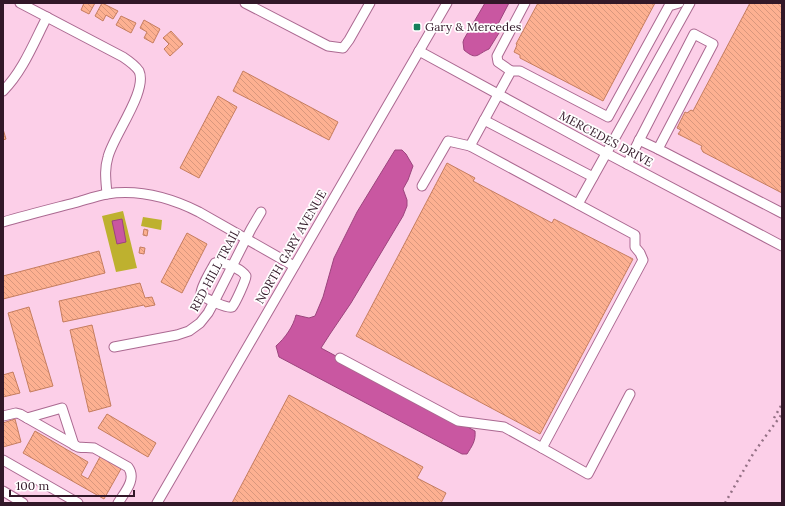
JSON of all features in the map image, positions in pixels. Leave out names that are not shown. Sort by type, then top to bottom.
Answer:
[{"type":"street","points":[[20,3],[123,57],[143,73],[138,95],[111,147],[108,157],[105,171],[107,194]]},
{"type":"street","points":[[245,3],[328,46],[343,48],[370,3]]},
{"type":"street","name":"NORTH GARY AVENUE","points":[[157,503],[447,3]]},
{"type":"street","points":[[525,3],[497,56],[498,62],[511,71],[520,71],[608,117],[669,6],[679,3]]},
{"type":"street","points":[[578,204],[690,3]]},
{"type":"street","points":[[3,91],[18,74],[47,17]]},
{"type":"street","points":[[627,164],[694,34],[713,44],[658,149]]},
{"type":"street","name":"MERCEDES DRIVE","points":[[419,51],[606,153],[782,246]]},
{"type":"street","points":[[470,146],[511,71]]},
{"type":"street","points":[[484,120],[593,177]]},
{"type":"street","points":[[639,140],[782,214]]},
{"type":"street","points":[[422,186],[448,141],[470,146],[635,235],[635,247],[643,260],[542,448]]},
{"type":"street","points":[[3,222],[107,194],[132,193],[147,195],[177,202],[199,212],[294,266]]},
{"type":"street","name":"RED HILL TRAIL","points":[[114,347],[177,335],[189,331],[200,323],[208,313],[261,212]]},
{"type":"street","points":[[218,262],[232,266],[245,273],[246,276],[245,283],[232,306],[228,308],[201,295],[201,291],[215,263],[218,262]]},
{"type":"street","points":[[340,358],[458,421],[504,427],[588,474],[630,394]]},
{"type":"street","points":[[27,418],[62,408],[74,445]]},
{"type":"street","points":[[3,416],[16,413],[78,447],[94,448],[128,467],[131,471],[131,481],[118,503]]},
{"type":"street","points":[[3,460],[78,503]]},
{"type":"street","points":[[3,491],[23,503]]},
{"type":"shaded area","points":[[485,3],[509,3],[497,26],[499,33],[489,49],[477,56],[474,56],[464,50],[463,42]]},
{"type":"shaded area","points":[[395,150],[402,150],[413,166],[403,189],[407,200],[407,206],[403,216],[351,303],[321,348],[475,431],[474,441],[467,454],[462,454],[279,357],[276,346],[288,332],[296,315],[309,318],[315,316],[323,297],[334,258],[357,212]]},
{"type":"shaded area","points":[[123,211],[137,268],[116,272],[102,216]]},
{"type":"shaded area","points":[[143,217],[162,220],[161,230],[141,226]]},
{"type":"shaded area","points":[[122,219],[126,242],[117,244],[112,221]]},
{"type":"building","points":[[84,3],[95,3],[89,14],[81,10]]},
{"type":"building","points":[[102,3],[118,11],[113,19],[106,15],[103,21],[95,16]]},
{"type":"building","points":[[538,3],[655,3],[603,101],[520,58],[520,55],[514,52],[517,45],[516,44]]},
{"type":"building","points":[[750,3],[782,3],[782,193],[703,152],[701,148],[702,146],[678,134],[681,130],[677,128],[685,112],[687,113],[691,110],[693,111]]},
{"type":"building","points":[[121,16],[136,23],[131,33],[116,25]]},
{"type":"building","points":[[144,20],[160,29],[153,43],[144,38],[147,32],[140,28]]},
{"type":"building","points":[[171,31],[183,44],[170,56],[164,49],[169,44],[163,38]]},
{"type":"building","points":[[243,71],[338,122],[329,140],[233,91]]},
{"type":"building","points":[[218,96],[237,107],[199,178],[180,168]]},
{"type":"building","points":[[3,129],[6,139],[3,140]]},
{"type":"building","points":[[447,163],[475,178],[473,181],[552,223],[554,219],[633,259],[540,434],[356,336]]},
{"type":"building","points":[[144,229],[148,230],[147,236],[143,235]]},
{"type":"building","points":[[187,233],[207,244],[182,293],[161,282]]},
{"type":"building","points":[[140,247],[145,248],[144,254],[139,253]]},
{"type":"building","points":[[99,251],[105,273],[3,299],[3,276]]},
{"type":"building","points":[[140,283],[145,298],[152,297],[155,305],[145,307],[144,305],[63,322],[59,301]]},
{"type":"building","points":[[29,307],[53,386],[30,392],[8,313]]},
{"type":"building","points":[[92,325],[111,406],[89,412],[70,330]]},
{"type":"building","points":[[13,372],[20,393],[3,397],[3,375]]},
{"type":"building","points":[[289,395],[423,467],[417,478],[446,493],[441,503],[232,503]]},
{"type":"building","points":[[107,414],[156,443],[148,457],[98,428]]},
{"type":"building","points":[[15,419],[21,442],[3,447],[3,423]]},
{"type":"building","points":[[35,431],[88,462],[81,475],[88,479],[101,455],[122,467],[104,499],[23,453]]},
{"type":"railway","points":[[774,418],[782,404]]},
{"type":"railway","points":[[725,503],[753,454],[782,414]]},
{"type":"place","name":"Gary & Mercedes","points":[[417,27]]}]
